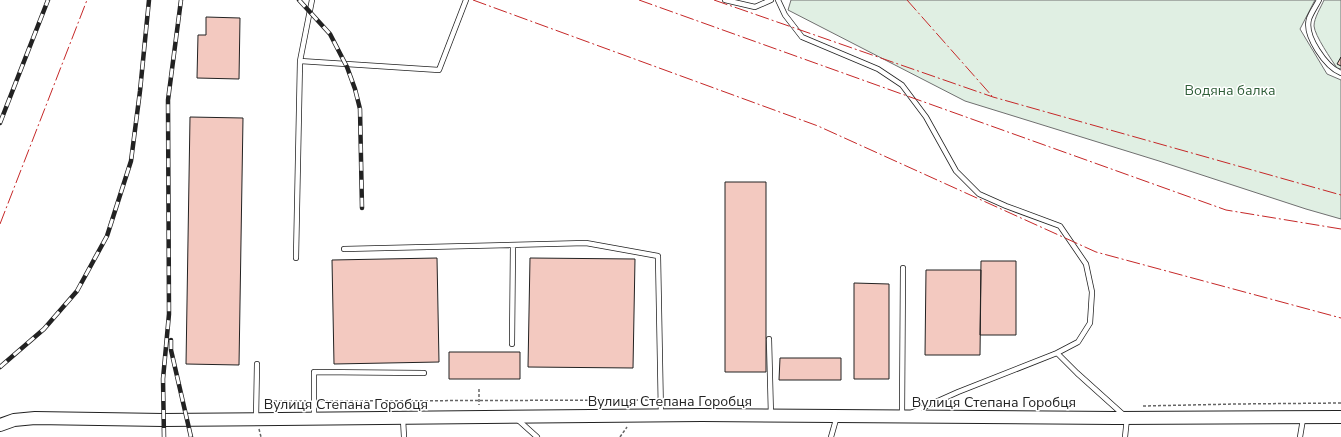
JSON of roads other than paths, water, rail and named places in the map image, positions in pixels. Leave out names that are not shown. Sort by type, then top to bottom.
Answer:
[{"type":"main road","name":"Вулиця Степана Горобця","points":[[0,425],[14,420],[35,418],[256,420],[662,416],[1127,418],[1341,417]]},
{"type":"lane","points":[[296,258],[300,61],[312,0]]},
{"type":"lane","points":[[300,61],[439,70],[466,0]]},
{"type":"lane","points":[[725,0],[755,7],[771,0]]},
{"type":"lane","points":[[778,0],[785,15],[802,37],[878,69],[902,85],[926,117],[956,171],[979,194],[1006,206],[1060,226],[1086,264],[1092,292],[1090,323],[1078,342],[1057,353],[958,392],[902,417],[903,268]]},
{"type":"lane","points":[[1319,0],[1309,19],[1308,28],[1311,37],[1328,64],[1335,71],[1341,73]]},
{"type":"lane","points":[[344,249],[586,243],[658,256],[662,416]]},
{"type":"lane","points":[[512,344],[513,245]]},
{"type":"lane","points":[[769,340],[771,416]]},
{"type":"lane","points":[[1057,353],[1127,418],[1125,437]]},
{"type":"lane","points":[[256,420],[257,364]]},
{"type":"lane","points":[[314,419],[314,372],[424,373]]},
{"type":"lane","points":[[831,437],[837,416]]},
{"type":"lane","points":[[1300,437],[1303,417]]},
{"type":"lane","points":[[516,418],[537,437]]},
{"type":"lane","points":[[403,419],[404,437]]},
{"type":"railway","points":[[0,123],[48,0]]},
{"type":"railway","points":[[0,367],[44,329],[77,291],[107,236],[131,161],[149,0]]},
{"type":"railway","points":[[164,437],[163,379],[169,314],[168,100],[181,0]]},
{"type":"railway","points":[[299,0],[330,34],[347,67],[355,89],[360,109],[362,208]]},
{"type":"railway","points":[[171,340],[171,350],[191,437]]},
{"type":"park label","name":"Водяна балка","points":[[1230,90]]}]
